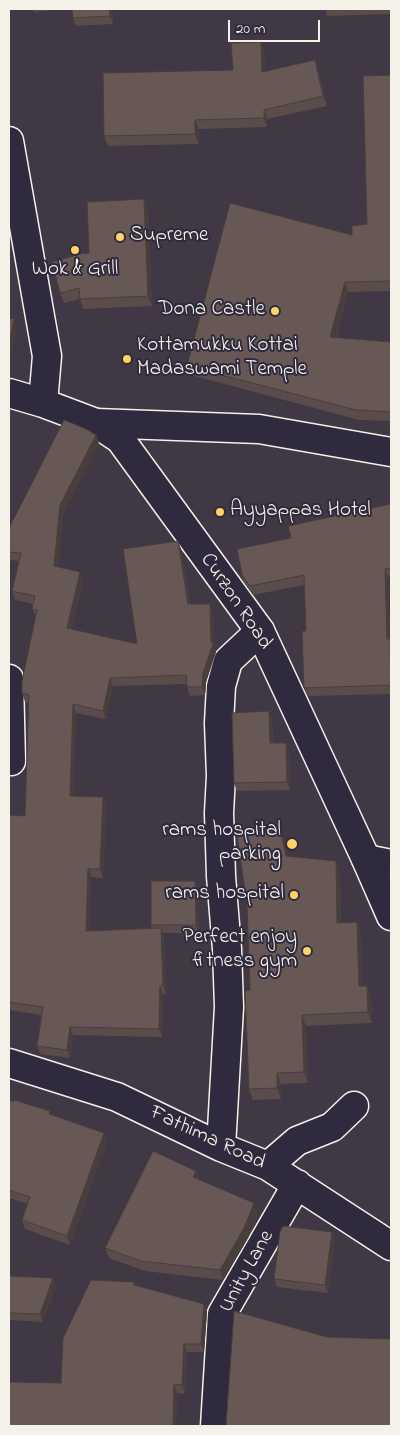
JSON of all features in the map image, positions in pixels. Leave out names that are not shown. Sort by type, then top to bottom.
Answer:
[{"type":"street","points":[[9,141],[47,356],[42,403]]},
{"type":"street","name":"Curzon Road","points":[[9,393],[42,403],[96,424],[120,439],[260,631],[379,861],[391,916]]},
{"type":"street","points":[[96,424],[259,428],[391,452]]},
{"type":"street","points":[[221,1147],[229,1007],[219,813],[221,686],[228,661],[260,631]]},
{"type":"street","points":[[9,679],[10,766]]},
{"type":"street","name":"Fathima Road","points":[[9,1063],[117,1096],[221,1147],[268,1166],[391,1246]]},
{"type":"street","points":[[268,1166],[297,1141],[332,1127],[354,1106]]},
{"type":"street","name":"Unity Lane","points":[[215,1426],[222,1314],[297,1184]]},
{"type":"building","points":[[72,9],[109,9],[110,16],[73,18]]},
{"type":"building","points":[[261,42],[262,72],[315,60],[323,96],[264,110],[264,118],[195,120],[195,134],[104,136],[103,73],[233,70],[231,43]]},
{"type":"building","name":"Dona Castle","points":[[391,75],[391,281],[345,282],[330,337],[391,342],[391,412],[356,410],[187,366],[230,203],[352,235],[352,226],[367,224],[363,76]]},
{"type":"building","name":"Supreme","points":[[144,199],[148,296],[80,299],[79,288],[60,293],[52,262],[89,253],[87,202]]},
{"type":"building","points":[[9,318],[14,319],[9,343]]},
{"type":"building","points":[[64,420],[96,435],[60,505],[54,566],[80,572],[67,628],[137,644],[123,549],[178,541],[188,604],[210,604],[211,642],[213,644],[203,673],[202,687],[187,687],[186,675],[110,678],[103,711],[73,704],[70,796],[103,797],[100,869],[88,869],[86,931],[161,928],[163,985],[160,986],[159,1029],[70,1027],[67,1050],[37,1046],[43,1007],[9,1002],[9,815],[25,816],[29,695],[22,693],[22,681],[37,610],[32,609],[35,596],[12,591],[21,553],[9,552],[9,535],[10,526]]},
{"type":"building","points":[[391,504],[391,568],[385,569],[387,639],[390,639],[391,685],[304,688],[302,631],[306,631],[304,575],[250,586],[242,575],[237,549],[291,538],[288,526]]},
{"type":"building","points":[[269,711],[270,743],[286,743],[287,782],[234,783],[232,713]]},
{"type":"building","points":[[279,824],[286,856],[336,861],[337,923],[357,922],[359,986],[367,986],[368,1012],[302,1015],[304,1072],[277,1073],[277,1088],[249,1089],[245,991],[250,990],[247,905],[236,828]]},
{"type":"building","points":[[151,881],[195,881],[196,925],[151,925]]},
{"type":"building","points":[[9,1100],[50,1111],[49,1114],[104,1133],[67,1236],[22,1220],[30,1197],[9,1190]]},
{"type":"building","points":[[153,1151],[196,1171],[193,1177],[254,1203],[244,1228],[220,1270],[141,1261],[105,1248]]},
{"type":"building","points":[[283,1226],[332,1232],[325,1285],[274,1279],[280,1232]]},
{"type":"building","points":[[9,1276],[53,1278],[40,1314],[9,1313]]},
{"type":"building","points":[[91,1280],[134,1282],[134,1285],[204,1304],[201,1344],[184,1344],[182,1385],[174,1384],[173,1426],[9,1426],[9,1382],[61,1383],[63,1338]]},
{"type":"building","points":[[234,1311],[327,1337],[391,1339],[391,1426],[226,1426]]},
{"type":"place","name":"Supreme","points":[[120,237]]},
{"type":"place","name":"Wok & Grill","points":[[75,250]]},
{"type":"place","name":"Dona Castle","points":[[275,311]]},
{"type":"place","name":"Kottamukku Kottai Madaswami Temple","points":[[127,359]]},
{"type":"place","name":"Ayyappas Hotel","points":[[220,512]]},
{"type":"place","name":"rams hospital parking","points":[[292,844]]},
{"type":"place","name":"rams hospital","points":[[294,895]]},
{"type":"place","name":"Perfect enjoy fitness gym","points":[[307,951]]}]
